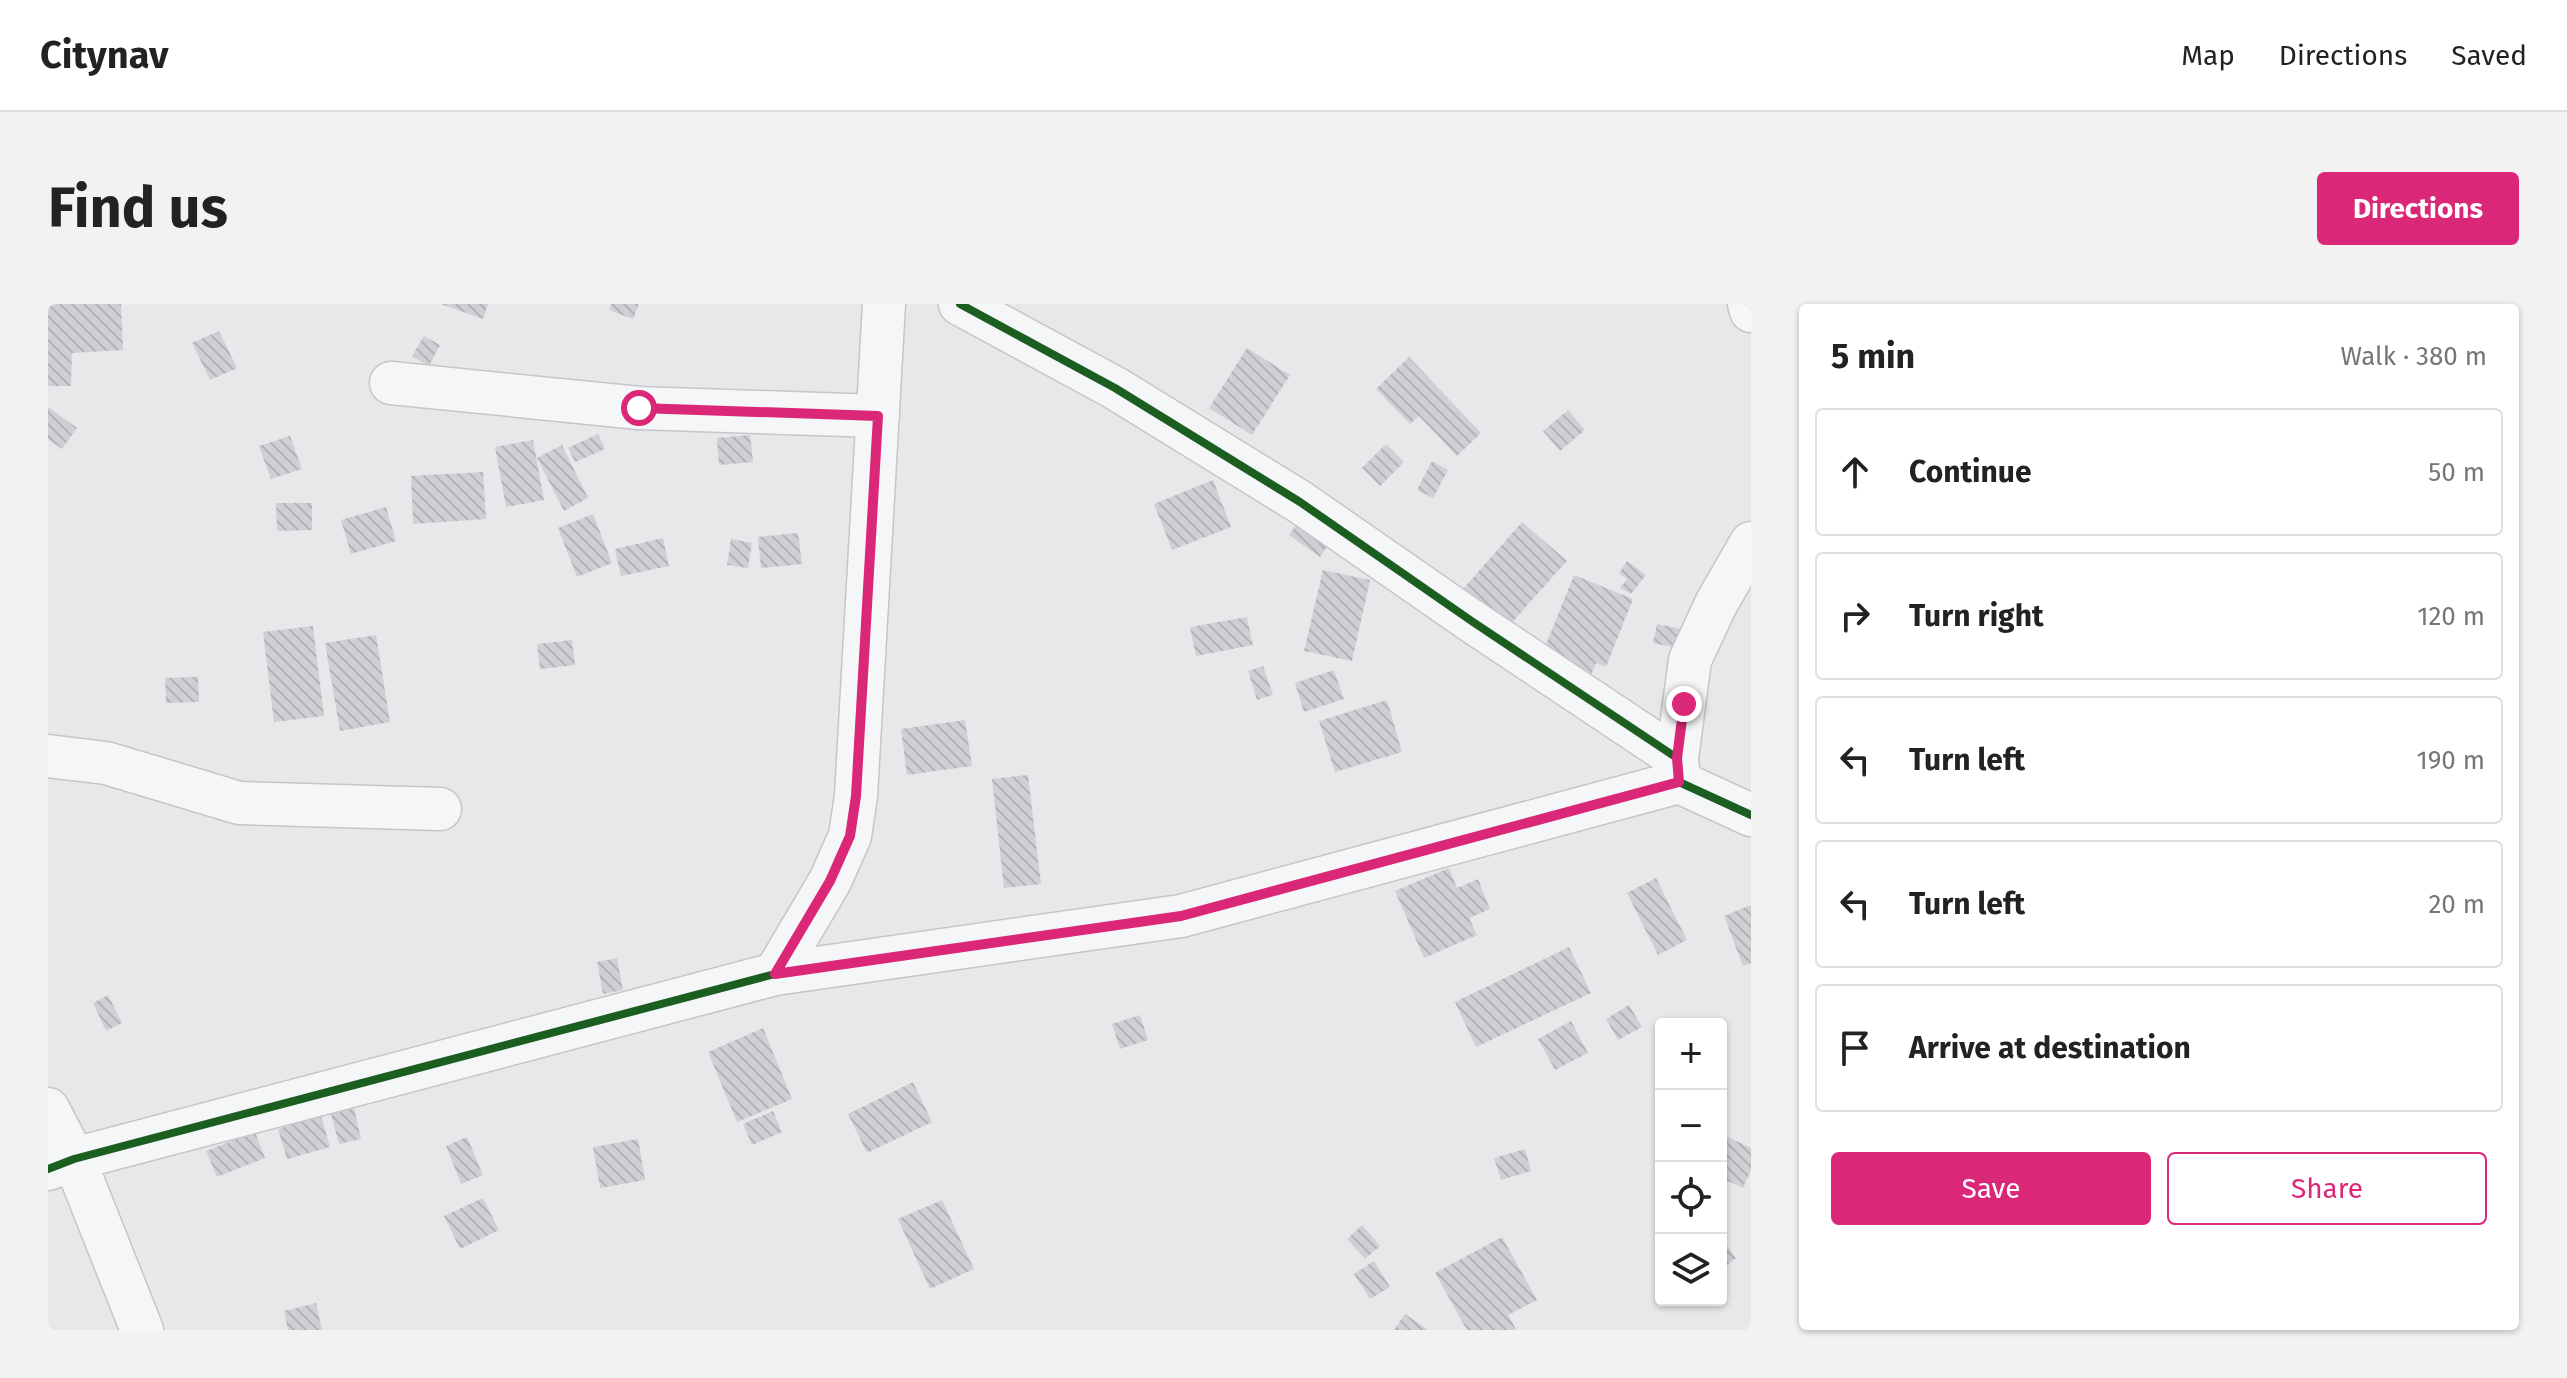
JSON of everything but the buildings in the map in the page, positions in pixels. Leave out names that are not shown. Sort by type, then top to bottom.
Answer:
[{"type":"street","points":[[775,974],[830,881],[850,836],[856,796],[884,304]]},
{"type":"street","points":[[960,304],[1115,388],[1300,502],[1678,770],[1751,815]]},
{"type":"street","points":[[1749,304],[1751,311]]},
{"type":"street","points":[[391,383],[639,408],[878,416]]},
{"type":"street","points":[[1678,770],[1690,660],[1716,604],[1751,543]]},
{"type":"street","points":[[48,756],[106,763],[239,803],[440,809]]},
{"type":"street","points":[[61,1164],[775,974],[1181,916],[1678,770]]},
{"type":"street","points":[[48,1109],[61,1164],[142,1330]]},
{"type":"cycle path","points":[[960,304],[1115,388],[1300,502],[1677,758]]},
{"type":"cycle path","points":[[48,1169],[74,1159],[775,974],[1181,916],[1679,782],[1751,815]]},
{"type":"route","points":[[639,408],[878,416],[856,796],[850,836],[830,881],[775,974],[1181,916],[1679,782],[1677,758],[1684,704]]}]
